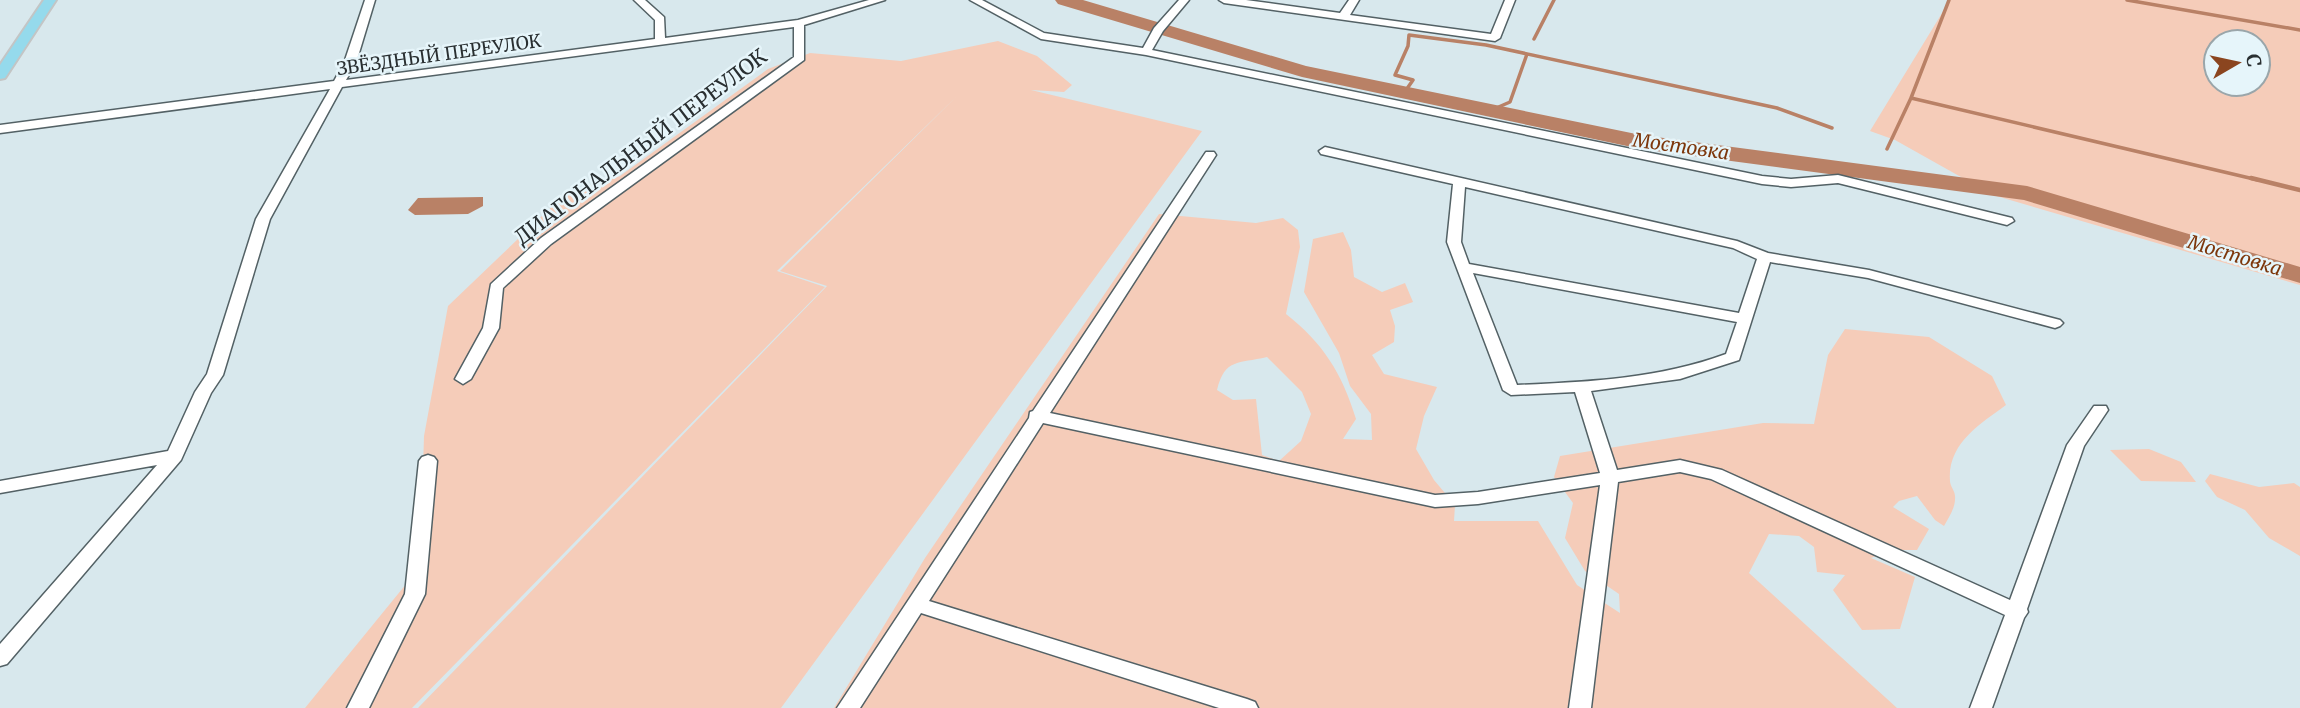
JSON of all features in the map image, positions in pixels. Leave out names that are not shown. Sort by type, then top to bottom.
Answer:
[{"type":"main road","points":[[0,75],[50,0]]},
{"type":"street","points":[[0,658],[176,456],[203,392],[215,375],[262,219],[350,63],[370,0]]},
{"type":"street","points":[[639,0],[660,19],[660,42]]},
{"type":"street","name":"ЗВЁЗДНЫЙ ПЕРЕУЛОК","points":[[0,129],[335,87],[799,23],[880,0]]},
{"type":"street","points":[[975,0],[1041,36],[1146,52],[1762,180],[1791,183],[1838,179],[2007,221]]},
{"type":"street","points":[[1146,52],[1160,27],[1184,0]]},
{"type":"street","points":[[1224,0],[1495,38],[1510,0]]},
{"type":"street","points":[[1343,17],[1354,0]]},
{"type":"street","name":"ДИАГОНАЛЬНЫЙ ПЕРЕУЛОК","points":[[463,379],[492,328],[496,287],[546,241],[800,58],[799,23]]},
{"type":"street","points":[[1325,151],[1459,184],[1737,245],[1765,257],[1869,274],[2055,323]]},
{"type":"street","points":[[848,708],[1036,416],[1210,155]]},
{"type":"street","points":[[1459,184],[1454,242],[1511,390],[1581,387],[1702,371],[1733,357],[1765,257]]},
{"type":"street","points":[[1465,267],[1745,319]]},
{"type":"street","points":[[1580,708],[1583,705],[1610,477],[1581,387]]},
{"type":"street","points":[[1981,708],[2077,445],[2100,410]]},
{"type":"street","points":[[1036,416],[1435,501],[1478,498],[1680,466],[1716,474],[2018,612]]},
{"type":"street","points":[[0,487],[176,456]]},
{"type":"street","points":[[358,708],[415,594],[428,461]]},
{"type":"street","points":[[915,604],[1247,708]]},
{"type":"shaded area","points":[[1950,0],[2300,0],[2300,285],[1993,195],[1895,140],[1870,131]]},
{"type":"shaded area","points":[[998,41],[1037,56],[1072,85],[1064,92],[1031,90],[1202,131],[781,708],[418,708],[827,286],[780,271],[958,95],[777,271],[825,287],[412,708],[305,708],[420,567],[424,436],[448,306],[565,194],[620,176],[768,69],[810,53],[901,61]]},
{"type":"shaded area","points":[[483,197],[483,206],[468,214],[415,215],[408,210],[418,198]]},
{"type":"shaded area","points":[[1159,214],[1256,223],[1283,218],[1298,230],[1300,247],[1286,314],[1321,348],[1344,387],[1356,419],[1343,439],[1372,440],[1371,414],[1350,386],[1339,353],[1304,292],[1313,239],[1343,232],[1351,250],[1354,277],[1382,292],[1405,283],[1413,302],[1390,310],[1395,326],[1394,342],[1372,355],[1384,374],[1437,387],[1424,416],[1416,449],[1434,480],[1455,505],[1454,521],[1538,521],[1577,585],[1620,613],[1619,594],[1585,571],[1565,538],[1573,503],[1554,477],[1560,456],[1763,423],[1814,424],[1828,355],[1845,329],[1929,337],[1992,376],[2006,405],[1967,436],[1954,456],[1950,481],[1955,500],[1944,526],[1935,520],[1917,496],[1899,501],[1893,507],[1929,529],[1917,550],[1890,550],[1871,558],[1915,577],[1900,629],[1862,630],[1833,590],[1845,575],[1817,572],[1814,547],[1799,536],[1769,534],[1749,573],[1897,708],[834,708],[925,558]],"holes":[[[1267,357],[1302,392],[1311,414],[1301,441],[1279,461],[1262,455],[1256,399],[1233,400],[1217,390],[1224,372],[1229,367]]]},
{"type":"shaded area","points":[[2149,449],[2181,462],[2196,482],[2141,481],[2110,450]]},
{"type":"shaded area","points":[[2210,474],[2259,487],[2294,483],[2300,487],[2300,556],[2269,538],[2245,510],[2217,497],[2205,481]]},
{"type":"waterway","name":"Мостовка","points":[[1064,0],[1302,71],[1641,142],[2027,193],[2300,275]]},
{"type":"waterway","points":[[1534,39],[1554,0]]},
{"type":"waterway","points":[[1911,98],[1949,0]]},
{"type":"waterway","points":[[2127,0],[2300,30]]},
{"type":"waterway","points":[[1404,93],[1413,80],[1395,75],[1408,46],[1409,35],[1486,45],[1777,108],[1832,128]]},
{"type":"waterway","points":[[1494,109],[1510,102],[1527,54]]},
{"type":"waterway","points":[[1887,149],[1911,98]]},
{"type":"waterway","points":[[1911,98],[2258,180]]},
{"type":"waterway","points":[[2251,178],[2300,190]]}]
